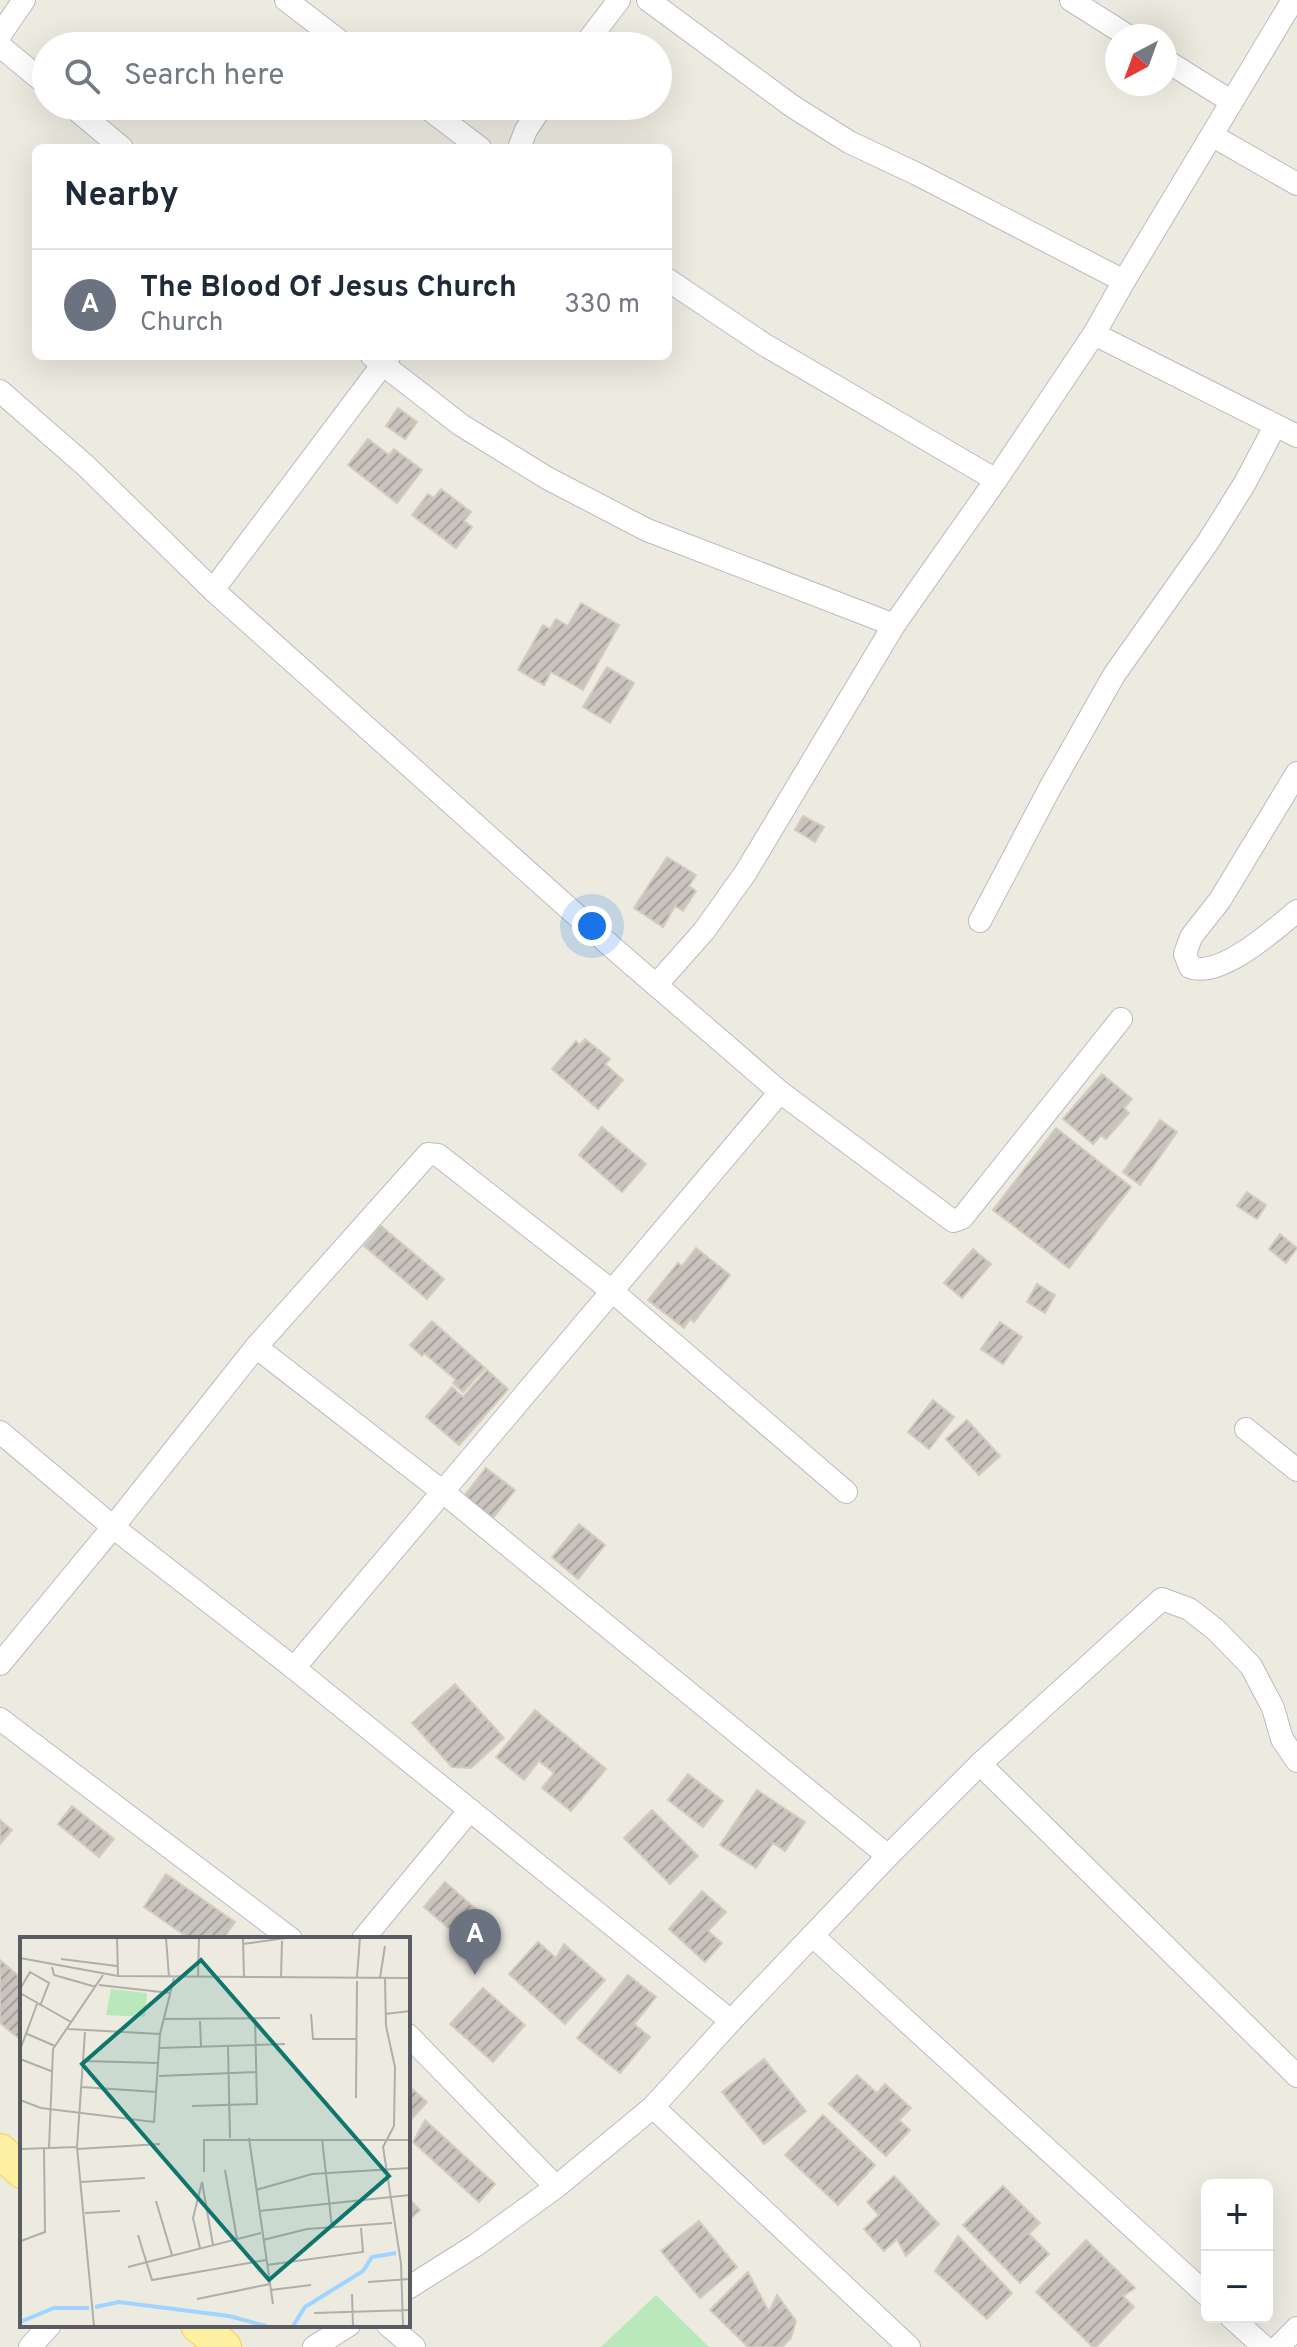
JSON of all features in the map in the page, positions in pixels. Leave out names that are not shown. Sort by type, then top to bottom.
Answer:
[{"type":"main road","points":[[0,2151],[20,2169]]},
{"type":"main road","points":[[200,2327],[224,2347]]},
{"type":"street","points":[[0,35],[24,0]]},
{"type":"street","points":[[286,0],[328,32]]},
{"type":"street","points":[[595,32],[619,0]]},
{"type":"street","points":[[648,0],[792,106],[849,142],[1124,281]]},
{"type":"street","points":[[1071,0],[1109,24]]},
{"type":"street","points":[[656,985],[704,931],[746,872],[894,625],[1094,334],[1293,0]]},
{"type":"street","points":[[0,46],[32,72]]},
{"type":"street","points":[[1177,68],[1232,102]]},
{"type":"street","points":[[89,120],[117,144]]},
{"type":"street","points":[[443,120],[475,144]]},
{"type":"street","points":[[521,144],[533,120]]},
{"type":"street","points":[[1213,136],[1297,184]]},
{"type":"street","points":[[672,283],[765,345],[996,480]]},
{"type":"street","points":[[1094,334],[1297,436]]},
{"type":"street","points":[[213,590],[380,360]]},
{"type":"street","points":[[382,360],[461,425],[547,478],[647,530],[894,625]]},
{"type":"street","points":[[0,391],[86,466],[213,590],[656,985],[780,1092],[949,1219],[962,1218],[1121,1019]]},
{"type":"street","points":[[980,921],[1114,675],[1208,542],[1238,495],[1275,426]]},
{"type":"street","points":[[1297,773],[1220,900],[1191,937],[1185,954],[1190,967],[1199,971],[1225,964],[1297,911]]},
{"type":"street","points":[[294,1668],[780,1092]]},
{"type":"street","points":[[0,1664],[256,1347],[428,1154],[438,1155],[612,1291],[846,1492]]},
{"type":"street","points":[[256,1347],[443,1492],[888,1856]]},
{"type":"street","points":[[1246,1429],[1297,1470]]},
{"type":"street","points":[[0,1432],[113,1527],[294,1668],[731,2021]]},
{"type":"street","points":[[410,2287],[476,2245],[556,2187],[653,2107],[888,1856],[980,1764],[1162,1599],[1189,1609],[1216,1630],[1251,1666],[1273,1708],[1282,1739],[1297,1761]]},
{"type":"street","points":[[0,1719],[288,1937]]},
{"type":"street","points":[[980,1764],[1297,2076]]},
{"type":"street","points":[[365,1937],[470,1810]]},
{"type":"street","points":[[813,1936],[1201,2290]]},
{"type":"street","points":[[410,2037],[556,2187]]},
{"type":"street","points":[[653,2107],[909,2347]]},
{"type":"street","points":[[1238,2323],[1264,2347]]},
{"type":"street","points":[[30,2347],[48,2327]]},
{"type":"street","points":[[314,2347],[346,2327]]},
{"type":"street","points":[[390,2327],[414,2347]]},
{"type":"street","points":[[1278,2347],[1297,2328]]},
{"type":"green space","points":[[656,2295],[709,2347],[601,2347]]},
{"type":"building","points":[[398,408],[417,422],[405,439],[386,426]]},
{"type":"building","points":[[368,439],[389,455],[394,449],[422,470],[397,503],[348,465]]},
{"type":"building","points":[[441,489],[471,512],[464,521],[472,527],[456,548],[412,515],[428,494],[434,498]]},
{"type":"building","points":[[581,603],[619,625],[583,690],[551,672],[544,685],[518,670],[543,625],[550,629],[556,619],[568,626]]},
{"type":"building","points":[[607,667],[634,683],[610,723],[583,707]]},
{"type":"building","points":[[803,816],[824,827],[815,842],[795,830]]},
{"type":"building","points":[[667,857],[696,875],[689,886],[696,891],[683,911],[675,906],[663,927],[634,908]]},
{"type":"building","points":[[585,1039],[610,1059],[605,1064],[623,1080],[598,1109],[552,1069],[576,1041],[580,1045]]},
{"type":"building","points":[[1102,1074],[1132,1099],[1124,1108],[1129,1113],[1106,1139],[1101,1135],[1093,1144],[1063,1119]]},
{"type":"building","points":[[1160,1120],[1177,1132],[1140,1185],[1123,1172]]},
{"type":"building","points":[[602,1127],[646,1164],[622,1192],[579,1155]]},
{"type":"building","points":[[1056,1128],[1131,1187],[1069,1268],[993,1210]]},
{"type":"building","points":[[1247,1192],[1266,1205],[1257,1219],[1237,1206]]},
{"type":"building","points":[[381,1226],[444,1279],[427,1299],[364,1246]]},
{"type":"building","points":[[1280,1234],[1297,1248],[1286,1263],[1269,1249]]},
{"type":"building","points":[[696,1248],[730,1275],[694,1322],[690,1319],[684,1328],[648,1300],[678,1263],[682,1266]]},
{"type":"building","points":[[973,1249],[991,1264],[962,1298],[944,1283]]},
{"type":"building","points":[[1037,1284],[1055,1295],[1045,1313],[1027,1302]]},
{"type":"building","points":[[432,1321],[485,1368],[463,1392],[453,1383],[456,1380],[410,1345]]},
{"type":"building","points":[[1000,1322],[1022,1337],[1003,1364],[981,1349]]},
{"type":"building","points":[[487,1370],[508,1389],[459,1445],[426,1417],[452,1387],[463,1397]]},
{"type":"building","points":[[933,1400],[954,1417],[929,1449],[908,1432]]},
{"type":"building","points":[[967,1420],[1000,1456],[979,1475],[946,1439]]},
{"type":"building","points":[[486,1468],[515,1490],[493,1518],[464,1496]]},
{"type":"building","points":[[579,1524],[605,1545],[578,1579],[552,1557]]},
{"type":"building","points":[[455,1684],[504,1738],[471,1768],[452,1767],[412,1723]]},
{"type":"building","points":[[535,1710],[606,1769],[571,1811],[542,1788],[554,1773],[539,1761],[524,1780],[496,1757]]},
{"type":"building","points":[[688,1774],[723,1801],[703,1827],[668,1800]]},
{"type":"building","points":[[757,1790],[805,1822],[785,1851],[773,1843],[756,1868],[720,1845]]},
{"type":"building","points":[[72,1806],[114,1839],[99,1857],[58,1824]]},
{"type":"building","points":[[652,1810],[698,1856],[670,1884],[624,1838]]},
{"type":"building","points":[[0,1820],[12,1830],[0,1844]]},
{"type":"building","points":[[166,1874],[235,1922],[224,1937],[187,1937],[144,1907]]},
{"type":"building","points":[[445,1882],[499,1929],[478,1954],[424,1907]]},
{"type":"building","points":[[702,1891],[726,1912],[708,1931],[722,1943],[705,1962],[669,1929]]},
{"type":"building","points":[[538,1942],[556,1958],[564,1944],[605,1980],[565,2024],[509,1974]]},
{"type":"building","points":[[0,1960],[20,1977],[20,2039],[0,2023]]},
{"type":"building","points":[[628,1975],[656,1997],[634,2024],[650,2037],[620,2073],[577,2038]]},
{"type":"building","points":[[483,1988],[525,2025],[493,2062],[450,2024]]},
{"type":"building","points":[[764,2059],[806,2111],[764,2144],[722,2092]]},
{"type":"building","points":[[857,2075],[877,2093],[885,2084],[911,2108],[899,2120],[910,2130],[886,2156],[829,2104]]},
{"type":"building","points":[[410,2087],[427,2102],[410,2121]]},
{"type":"building","points":[[823,2115],[875,2165],[838,2205],[785,2155]]},
{"type":"building","points":[[425,2120],[495,2184],[479,2202],[413,2142]]},
{"type":"building","points":[[894,2176],[939,2224],[906,2256],[897,2239],[884,2251],[864,2229],[879,2215],[867,2202]]},
{"type":"building","points":[[1003,2186],[1040,2223],[1029,2234],[1049,2254],[1020,2283],[963,2225]]},
{"type":"building","points":[[410,2200],[420,2210],[410,2219]]},
{"type":"building","points":[[699,2221],[737,2267],[700,2298],[661,2251]]},
{"type":"building","points":[[958,2236],[1012,2293],[987,2319],[935,2271]]},
{"type":"building","points":[[1086,2240],[1135,2288],[1123,2296],[1134,2307],[1096,2347],[1036,2292]]},
{"type":"building","points":[[748,2272],[769,2312],[777,2295],[796,2321],[791,2338],[782,2347],[748,2347],[710,2310]]},
{"type":"place","name":"The Blood Of Jesus Church","points":[[475,1975]]}]
